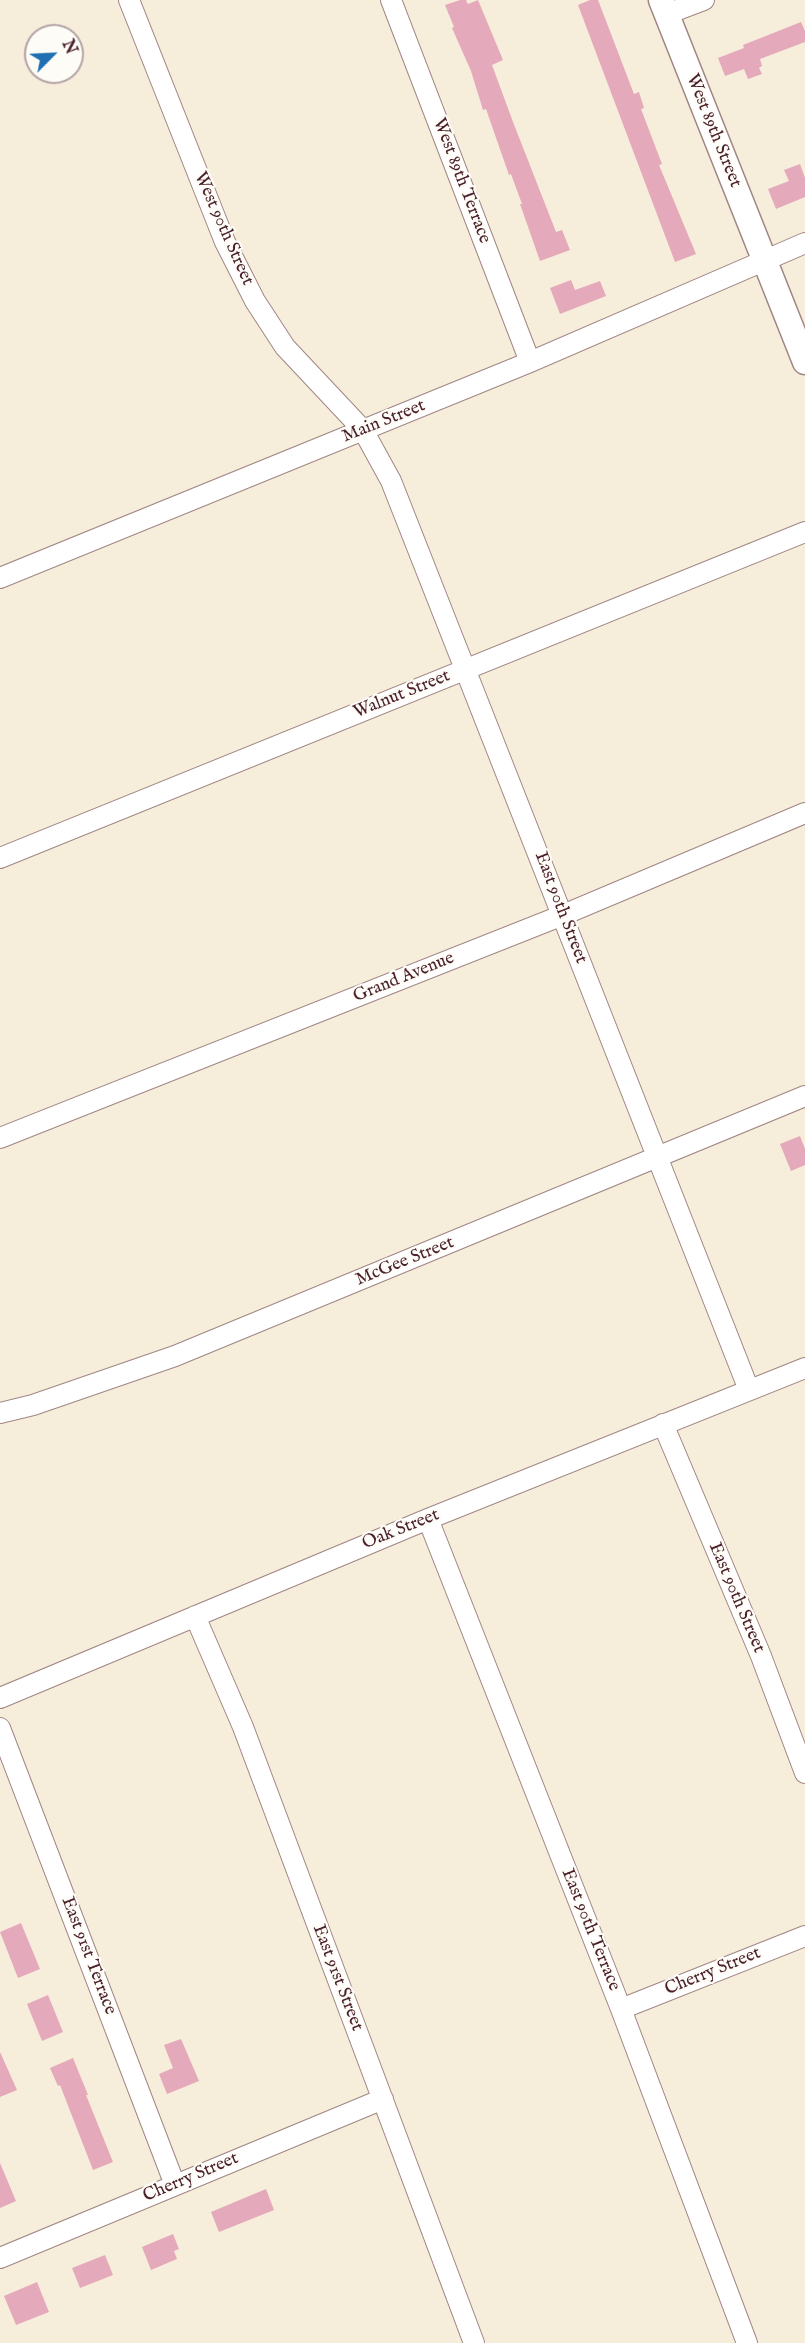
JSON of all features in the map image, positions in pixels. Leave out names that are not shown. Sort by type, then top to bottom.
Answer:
[{"type":"street","name":"West 90th Street","points":[[129,0],[225,242],[255,301],[285,347],[363,430]]},
{"type":"street","name":"West 89th Terrace","points":[[391,0],[530,362]]},
{"type":"street","points":[[664,7],[704,0]]},
{"type":"street","name":"West 89th Street","points":[[664,7],[805,362]]},
{"type":"street","name":"Main Street","points":[[0,578],[530,362],[805,243]]},
{"type":"street","name":"East 90th Street","points":[[363,430],[392,481],[749,1390]]},
{"type":"street","name":"Walnut Street","points":[[0,858],[805,532]]},
{"type":"street","name":"Grand Avenue","points":[[0,1138],[563,915],[805,813]]},
{"type":"street","name":"McGee Street","points":[[0,1413],[33,1405],[176,1356],[805,1096]]},
{"type":"street","name":"Oak Street","points":[[0,1698],[428,1519],[805,1368]]},
{"type":"street","name":"East 90th Street","points":[[663,1424],[761,1656],[805,1773]]},
{"type":"street","name":"East 90th Terrace","points":[[428,1519],[621,2009],[747,2343]]},
{"type":"street","name":"East 91st Street","points":[[195,1616],[243,1727],[474,2343]]},
{"type":"street","name":"East 91st Terrace","points":[[0,1728],[175,2185]]},
{"type":"street","name":"Cherry Street","points":[[621,2009],[805,1936]]},
{"type":"street","name":"Cherry Street","points":[[0,2258],[383,2099]]},
{"type":"building","points":[[466,0],[468,4],[478,0],[503,60],[492,65],[556,232],[562,230],[570,250],[540,261],[511,174],[509,175],[486,109],[483,110],[471,71],[452,28],[454,27],[445,5]]},
{"type":"building","points":[[590,0],[598,0],[634,94],[639,92],[644,108],[641,109],[662,164],[659,165],[696,254],[675,262],[578,5]]},
{"type":"building","points":[[801,22],[805,31],[805,42],[760,59],[762,66],[759,68],[762,74],[748,79],[744,69],[725,76],[718,58],[744,48],[743,45]]},
{"type":"building","points":[[800,164],[805,178],[805,197],[776,209],[768,189],[789,181],[784,170]]},
{"type":"building","points":[[571,280],[575,290],[600,281],[606,296],[560,314],[550,288]]},
{"type":"building","points":[[800,1136],[805,1149],[805,1165],[791,1171],[780,1144]]},
{"type":"building","points":[[21,1923],[40,1969],[18,1978],[0,1932]]},
{"type":"building","points":[[48,1995],[63,2032],[42,2041],[27,2004]]},
{"type":"building","points":[[181,2039],[199,2081],[167,2094],[159,2074],[173,2068],[164,2045]]},
{"type":"building","points":[[0,2052],[17,2090],[0,2097]]},
{"type":"building","points":[[73,2058],[113,2162],[93,2170],[60,2085],[58,2086],[50,2068]]},
{"type":"building","points":[[0,2163],[16,2201],[0,2208]]},
{"type":"building","points":[[266,2189],[274,2210],[219,2232],[211,2212]]},
{"type":"building","points":[[173,2234],[179,2249],[174,2251],[177,2259],[151,2270],[142,2247]]},
{"type":"building","points":[[105,2255],[113,2275],[80,2288],[72,2268]]},
{"type":"building","points":[[37,2282],[49,2312],[16,2325],[4,2296]]}]
